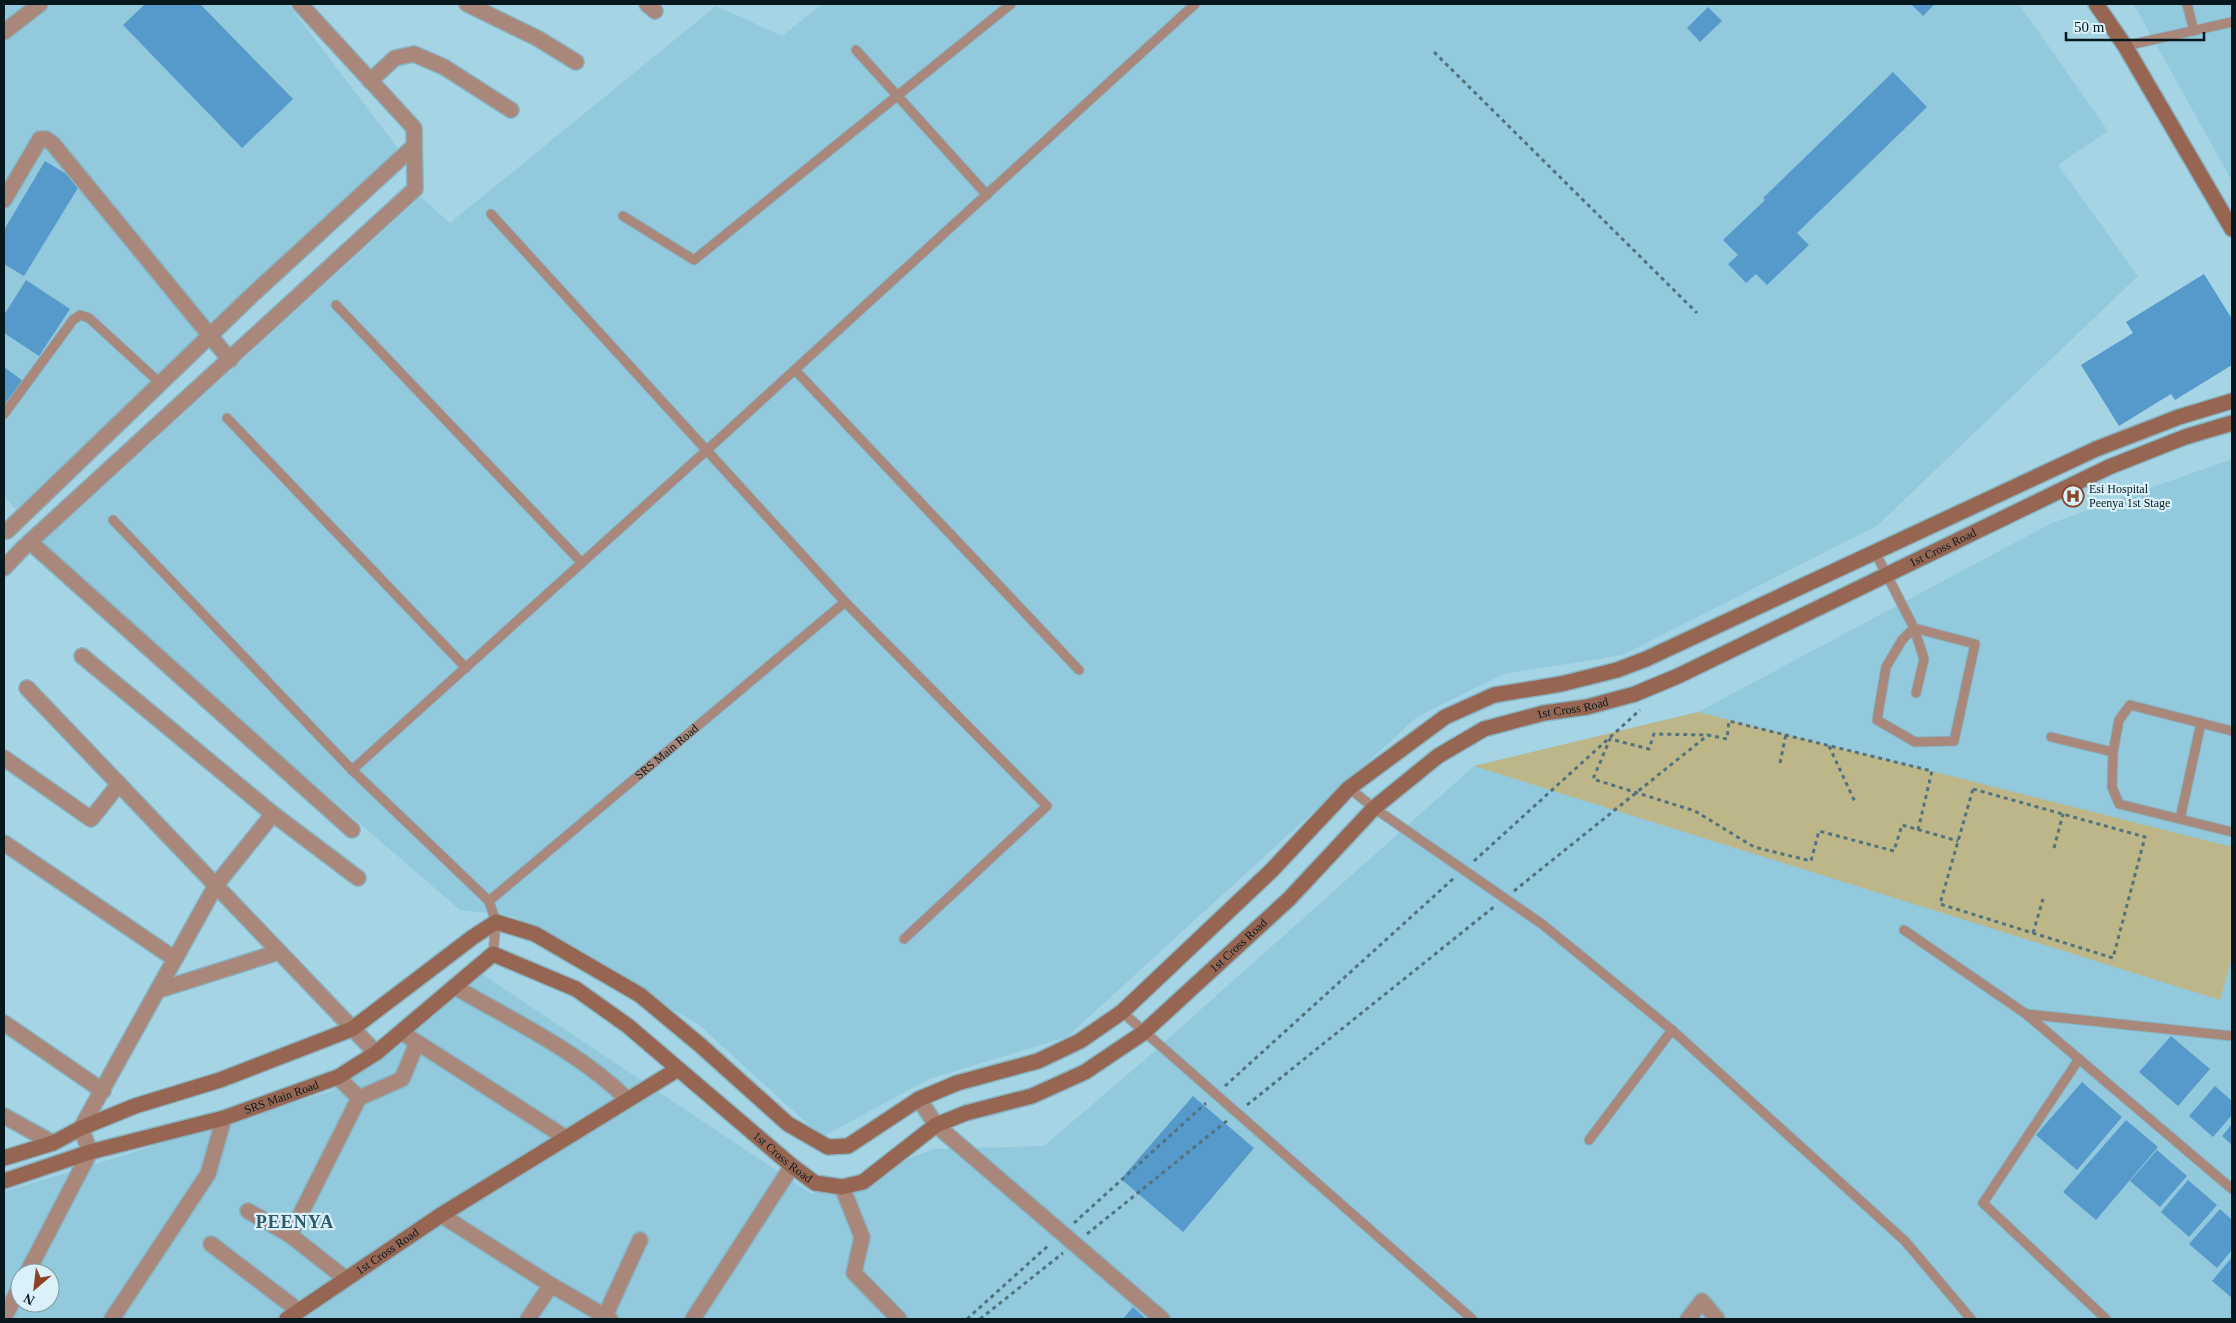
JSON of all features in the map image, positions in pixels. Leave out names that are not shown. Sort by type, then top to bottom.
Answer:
[{"type":"street","points":[[4,32],[40,4]]},
{"type":"street","points":[[4,568],[416,189],[414,128],[300,4]]},
{"type":"street","points":[[467,4],[538,38],[576,62]]},
{"type":"street","points":[[2096,4],[2125,46],[2232,229]]},
{"type":"street","points":[[370,81],[395,58],[414,54],[444,67],[511,110]]},
{"type":"street","points":[[4,200],[40,139],[46,138],[53,144],[230,360]]},
{"type":"street","points":[[352,830],[26,546],[5,530],[414,146]]},
{"type":"street","points":[[4,1158],[53,1143],[81,1128],[135,1106],[271,1062],[352,1029],[466,942],[496,922],[535,934],[640,995],[788,1124],[828,1147],[848,1146],[919,1099],[957,1083],[1038,1061],[1080,1041],[1122,1012],[1271,871],[1349,788],[1445,717],[1494,695],[1561,684],[1617,670],[1646,659],[2096,449],[2179,417],[2232,401]]},
{"type":"street","name":"1st Cross Road","points":[[293,1315],[441,1215],[678,1069],[792,1166],[815,1182],[842,1187],[863,1182],[936,1126],[966,1113],[1041,1092],[1086,1072],[1143,1033],[1289,899],[1374,808],[1438,756],[1484,729],[1544,713],[1587,707],[1635,694],[1678,676],[2109,467],[2185,437],[2232,423]]},
{"type":"street","points":[[82,656],[273,814],[358,878]]},
{"type":"street","points":[[28,688],[376,1053]]},
{"type":"street","points":[[4,758],[91,819],[119,784]]},
{"type":"street","points":[[81,1128],[216,885],[273,814]]},
{"type":"street","points":[[4,843],[175,959]]},
{"type":"street","points":[[159,990],[279,952]]},
{"type":"street","points":[[493,954],[576,989],[628,1026],[678,1069]]},
{"type":"street","name":"SRS Main Road","points":[[4,1181],[90,1152],[224,1118],[338,1077],[376,1053],[493,954]]},
{"type":"street","points":[[455,987],[550,1042],[607,1079],[628,1100]]},
{"type":"street","points":[[4,1023],[103,1091]]},
{"type":"street","points":[[401,1032],[566,1138]]},
{"type":"street","points":[[290,1236],[359,1098],[402,1079],[417,1043]]},
{"type":"street","points":[[338,1077],[359,1098]]},
{"type":"street","points":[[919,1099],[936,1126],[1162,1319]]},
{"type":"street","points":[[4,1116],[53,1143]]},
{"type":"street","points":[[112,1319],[208,1174],[224,1118]]},
{"type":"street","points":[[32,1263],[90,1152],[81,1128]]},
{"type":"street","points":[[693,1319],[792,1166]]},
{"type":"street","points":[[842,1187],[862,1237],[854,1274],[899,1319]]},
{"type":"street","points":[[248,1211],[290,1236],[346,1280]]},
{"type":"street","points":[[441,1215],[551,1285],[586,1313],[607,1318],[640,1240]]},
{"type":"street","points":[[211,1244],[293,1315]]},
{"type":"street","points":[[528,1319],[551,1285]]},
{"type":"street","points":[[1688,1319],[1702,1301],[1717,1319]]},
{"type":"street","points":[[4,1318],[10,1306]]},
{"type":"lane","points":[[623,216],[694,260],[1011,4]]},
{"type":"lane","points":[[352,770],[707,450],[1195,4]]},
{"type":"lane","points":[[2187,4],[2194,31]]},
{"type":"lane","points":[[2125,46],[2232,22]]},
{"type":"lane","points":[[856,50],[987,195]]},
{"type":"lane","points":[[491,214],[845,602],[1047,806],[904,939]]},
{"type":"lane","points":[[336,306],[582,563]]},
{"type":"lane","points":[[4,414],[73,320],[80,315],[89,318],[160,384]]},
{"type":"lane","points":[[795,370],[1079,670]]},
{"type":"lane","points":[[227,418],[466,668]]},
{"type":"lane","points":[[113,520],[352,770],[489,902],[496,922],[493,954]]},
{"type":"lane","points":[[1876,552],[1914,628],[1924,659],[1916,693]]},
{"type":"lane","name":"SRS Main Road","points":[[489,902],[845,602]]},
{"type":"lane","points":[[1914,628],[1975,644],[1954,741],[1915,742],[1877,720],[1886,667],[1902,640],[1914,628]]},
{"type":"lane","points":[[2232,731],[2130,705],[2119,720],[2113,752],[2112,787],[2119,804],[2232,832]]},
{"type":"lane","points":[[2180,819],[2200,723]]},
{"type":"lane","points":[[2051,737],[2113,752]]},
{"type":"lane","points":[[1349,788],[1374,808],[1542,924],[1672,1030],[1905,1241],[1971,1319]]},
{"type":"lane","points":[[1904,930],[2026,1014],[2232,1189]]},
{"type":"lane","points":[[1122,1012],[1143,1033],[1472,1319]]},
{"type":"lane","points":[[2026,1014],[2232,1036]]},
{"type":"lane","points":[[1589,1140],[1672,1030]]},
{"type":"lane","points":[[2079,1059],[1983,1203],[2106,1319]]},
{"type":"path","points":[[1434,52],[1697,313]]},
{"type":"path","points":[[1470,864],[1641,710]]},
{"type":"path","points":[[1918,830],[1932,771],[1729,721],[1726,739],[1708,735],[1654,734],[1649,749],[1610,739],[1593,779],[1695,811],[1754,847],[1811,860],[1819,831],[1894,850],[1902,825],[1918,830],[1958,841]]},
{"type":"path","points":[[1780,763],[1786,734]]},
{"type":"path","points":[[1507,896],[1708,735]]},
{"type":"path","points":[[1828,745],[1855,802]]},
{"type":"path","points":[[1973,789],[2063,814],[2145,837],[2112,958],[1940,904],[1973,789]]},
{"type":"path","points":[[2054,848],[2063,814]]},
{"type":"path","points":[[1219,1091],[1456,877]]},
{"type":"path","points":[[2033,933],[2043,899]]},
{"type":"path","points":[[1244,1108],[1499,903]]},
{"type":"path","points":[[1071,1225],[1212,1098]]},
{"type":"path","points":[[1081,1238],[1236,1114]]},
{"type":"path","points":[[967,1319],[1056,1239]]},
{"type":"path","points":[[980,1319],[1066,1251]]},
{"type":"shaded area","points":[[4,4],[288,4],[400,151],[23,518],[4,496]]},
{"type":"shaded area","points":[[822,4],[2019,4],[2108,131],[2058,165],[2138,276],[1878,525],[1623,655],[1503,674],[1417,717],[1067,1037],[929,1079],[822,1137],[699,1025],[513,916],[460,910],[39,546],[421,197],[450,223],[716,6],[782,36]]},
{"type":"shaded area","points":[[2132,4],[2232,4],[2232,181],[2137,10]]},
{"type":"shaded area","points":[[2232,459],[2232,1319],[4,1319],[4,1192],[332,1091],[470,966],[812,1194],[934,1149],[1044,1146],[1142,1062],[1474,766],[1698,712],[2052,523]]},
{"type":"shaded area","points":[[1698,712],[2232,847],[2232,957],[2220,1000],[1474,766]]},
{"type":"building","points":[[145,4],[200,4],[293,99],[242,148],[123,25]]},
{"type":"building","points":[[1911,4],[1935,4],[1923,16]]},
{"type":"building","points":[[1708,7],[1722,21],[1700,42],[1687,28]]},
{"type":"building","points":[[1893,72],[1927,107],[1797,233],[1809,245],[1767,285],[1756,274],[1746,283],[1728,264],[1738,255],[1723,240],[1765,200],[1763,198]]},
{"type":"building","points":[[45,161],[81,183],[24,276],[4,264],[4,230]]},
{"type":"building","points":[[2204,274],[2232,319],[2232,365],[2175,400],[2171,394],[2119,426],[2081,365],[2133,333],[2126,322]]},
{"type":"building","points":[[26,280],[70,309],[39,356],[4,333],[4,315]]},
{"type":"building","points":[[4,367],[23,381],[4,408]]},
{"type":"building","points":[[2171,1036],[2210,1069],[2178,1106],[2139,1072]]},
{"type":"building","points":[[2082,1082],[2122,1117],[2077,1170],[2036,1135]]},
{"type":"building","points":[[2215,1086],[2232,1101],[2232,1115],[2213,1137],[2189,1116]]},
{"type":"building","points":[[1193,1096],[1254,1148],[1183,1232],[1121,1179]]},
{"type":"building","points":[[2126,1120],[2158,1147],[2096,1220],[2063,1192]]},
{"type":"building","points":[[2232,1124],[2232,1145],[2222,1136]]},
{"type":"building","points":[[2157,1150],[2187,1176],[2160,1207],[2130,1181]]},
{"type":"building","points":[[2188,1180],[2217,1205],[2189,1237],[2161,1212]]},
{"type":"building","points":[[2220,1209],[2232,1220],[2232,1250],[2217,1268],[2189,1244]]},
{"type":"building","points":[[2232,1257],[2232,1298],[2212,1281]]},
{"type":"building","points":[[1133,1307],[1146,1319],[1123,1319]]},
{"type":"place","name":"Esi Hospital Peenya 1st Stage","points":[[2073,496]]},
{"type":"district","name":"PEENYA","points":[[295,1222]]}]
